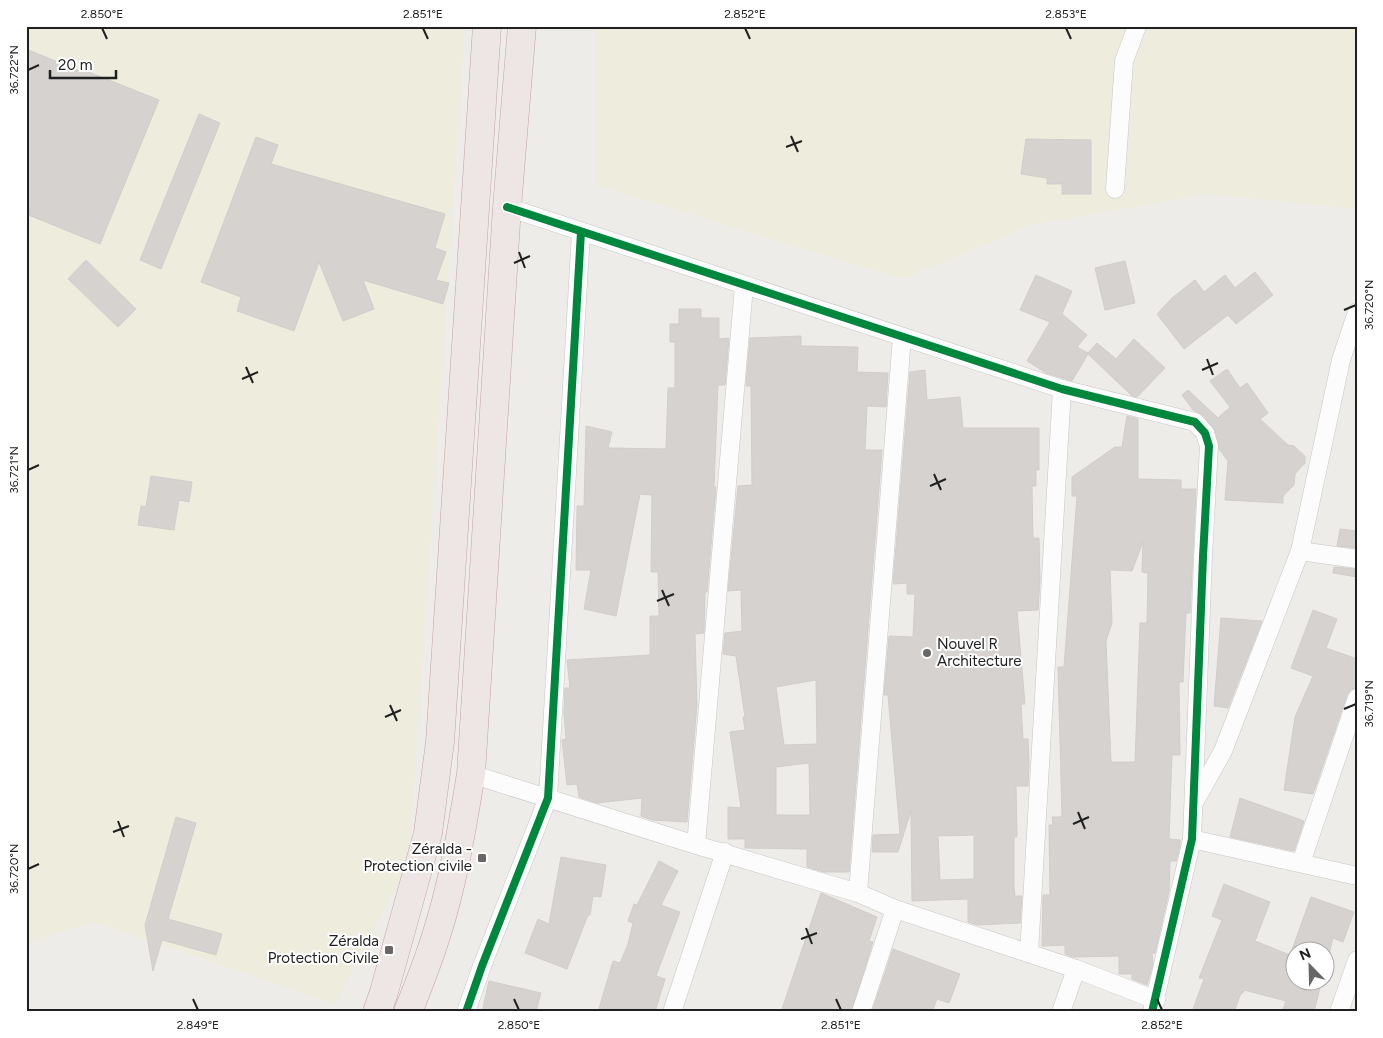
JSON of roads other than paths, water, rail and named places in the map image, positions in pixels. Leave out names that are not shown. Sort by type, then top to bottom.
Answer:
[{"type":"highway","points":[[377,1012],[428,833],[438,760],[487,26]]},
{"type":"highway","points":[[408,1012],[436,937],[446,904],[471,774],[507,207],[522,26]]},
{"type":"street","points":[[1116,189],[1124,61],[1137,26]]},
{"type":"street","points":[[471,774],[696,845],[725,852],[858,893],[895,909],[1076,969],[1154,1006],[1192,839],[1209,446],[1205,433],[1196,422],[1062,389],[507,207]]},
{"type":"street","points":[[466,1012],[482,966],[548,798],[581,232]]},
{"type":"street","points":[[696,845],[744,286]]},
{"type":"street","points":[[1194,804],[1223,751],[1300,551],[1349,361],[1357,312]]},
{"type":"street","points":[[858,893],[902,337]]},
{"type":"street","points":[[1029,953],[1062,389]]},
{"type":"street","points":[[1300,551],[1357,559]]},
{"type":"street","points":[[1301,863],[1357,698]]},
{"type":"street","points":[[1192,839],[1357,876]]},
{"type":"street","points":[[672,1012],[725,852]]},
{"type":"street","points":[[861,1012],[895,909]]},
{"type":"street","points":[[1339,1012],[1357,960]]},
{"type":"street","points":[[1061,1012],[1076,969]]},
{"type":"place","name":"Nouvel R Architecture","points":[[927,653]]},
{"type":"place","name":"Zéralda - Protection civile","points":[[482,858]]},
{"type":"place","name":"Zéralda Protection Civile","points":[[389,950]]}]
